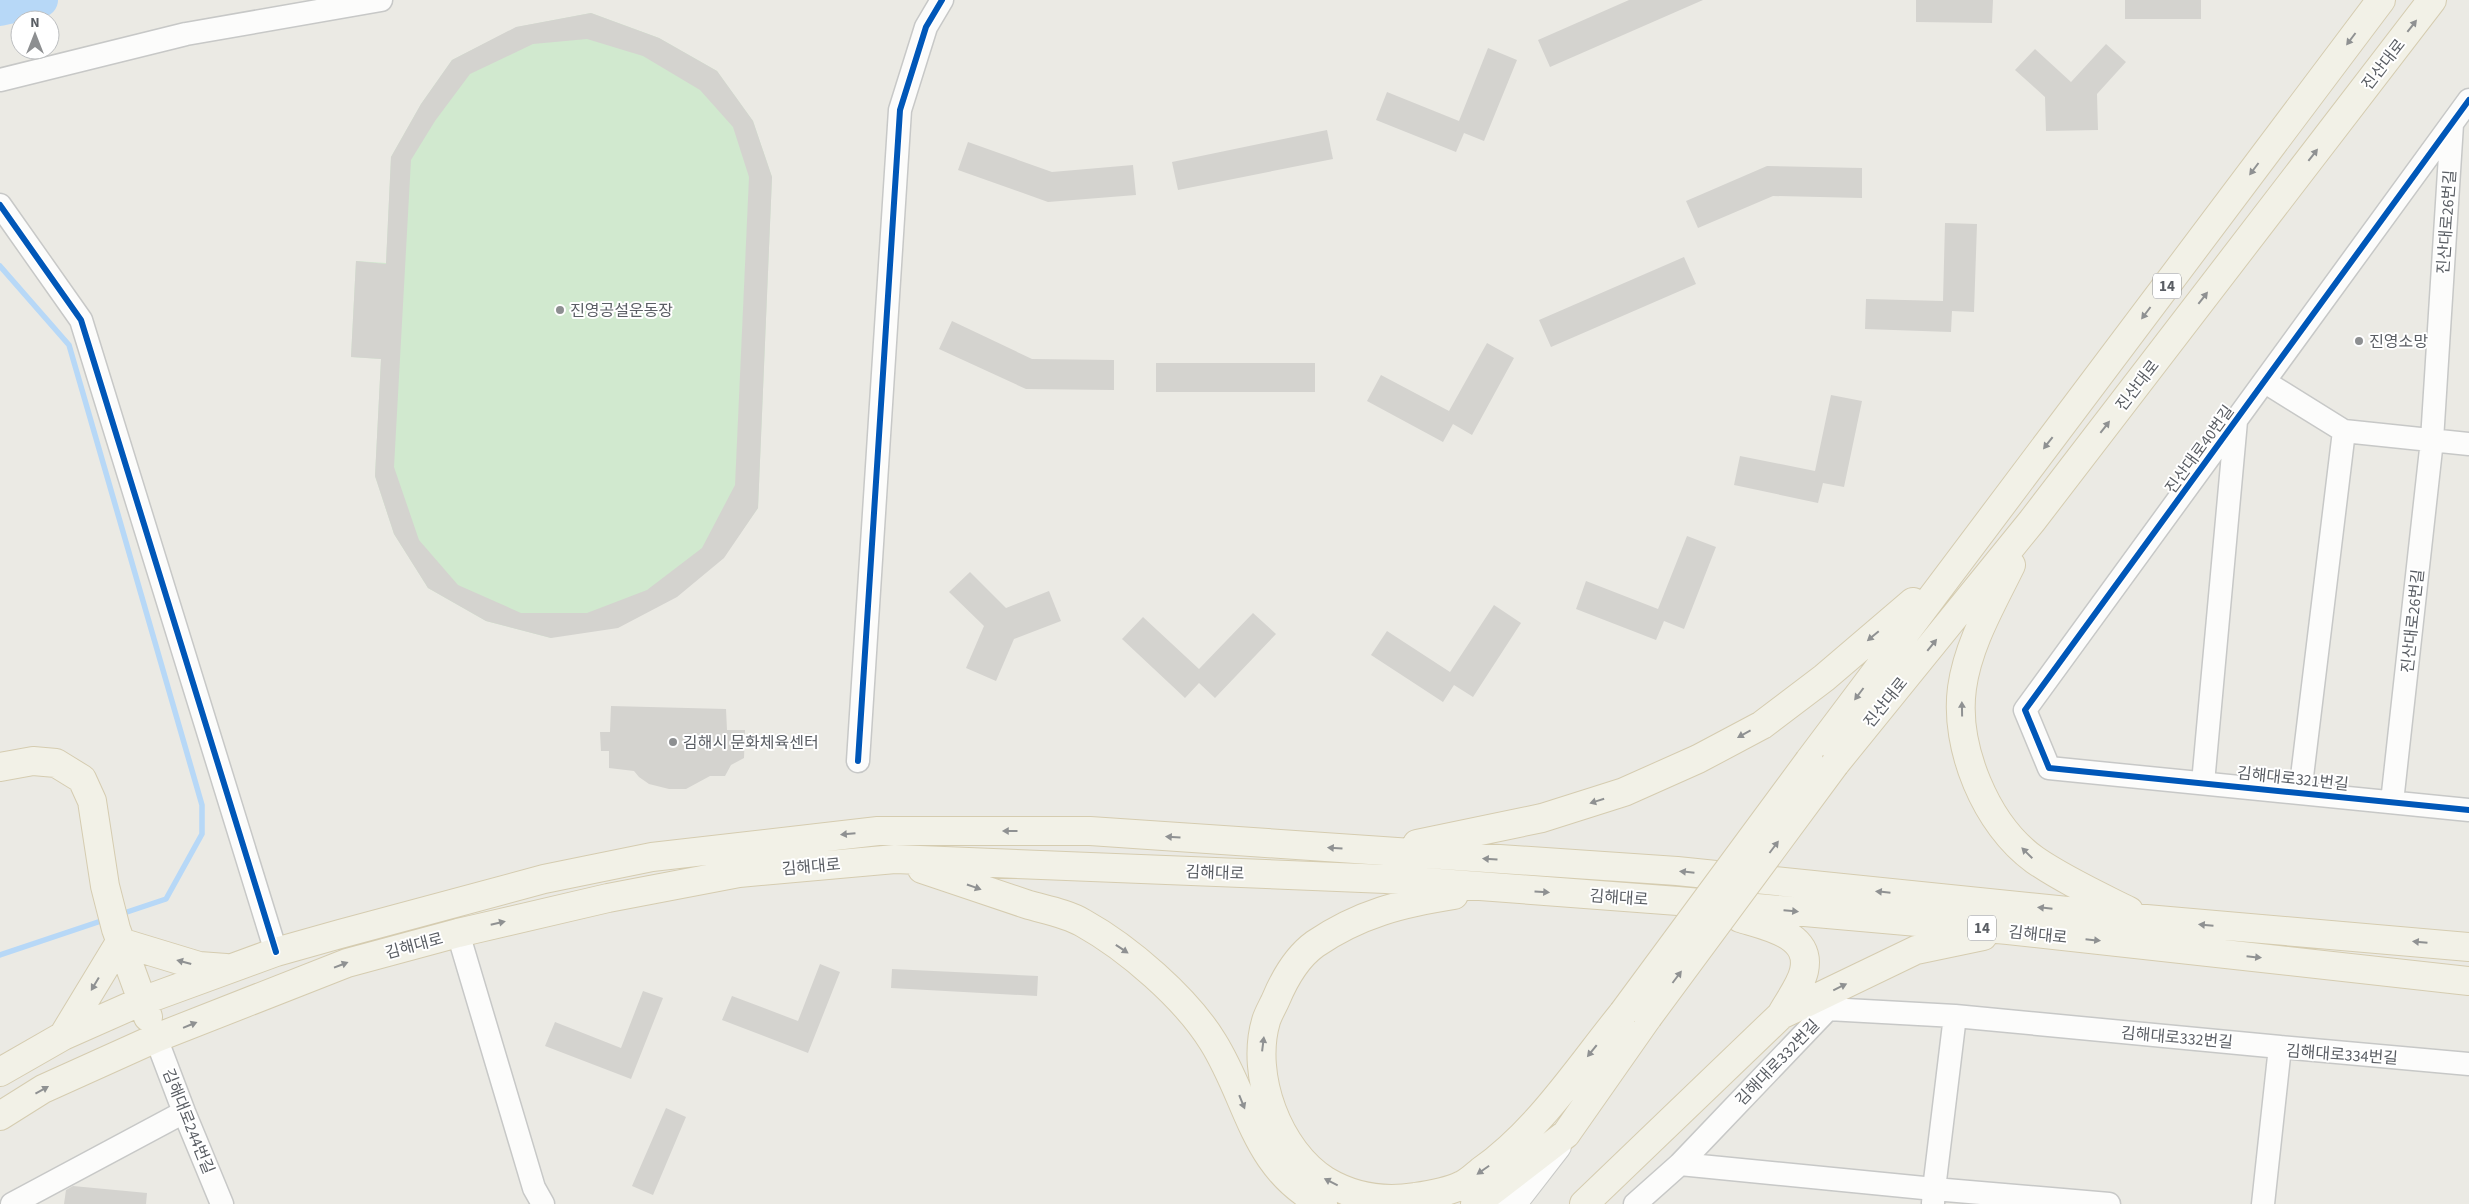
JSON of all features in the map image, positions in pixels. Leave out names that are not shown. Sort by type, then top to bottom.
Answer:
[{"type":"main road","name":"14","points":[[1950,570],[2103,372],[2381,0]]},
{"type":"main road","name":"진산대로","points":[[1822,763],[2032,521],[2432,0]]},
{"type":"main road","points":[[2032,521],[1975,638],[1962,688],[1963,730],[1973,776],[1999,824],[2034,859],[2070,881],[2146,919]]},
{"type":"main road","points":[[1494,888],[1424,900],[1364,916],[1313,945],[1286,978],[1266,1022],[1261,1059],[1264,1089],[1275,1121],[1298,1156],[1325,1180],[1359,1195],[1394,1200],[1429,1196],[1462,1185],[1495,1161],[1527,1133],[1635,1015],[1822,763],[1950,570]]},
{"type":"main road","points":[[1384,851],[1542,818],[1624,792],[1698,759],[1762,725],[1816,684],[1950,570]]},
{"type":"main road","points":[[0,767],[33,761],[56,763],[82,779],[92,801],[105,886],[118,936],[156,1038]]},
{"type":"main road","name":"김해대로","points":[[0,1072],[63,1036],[142,1002],[276,952],[544,879],[652,857],[878,831],[1090,831],[1678,872],[2146,919],[2469,946]]},
{"type":"main road","points":[[895,859],[1082,922],[1143,963],[1180,1001],[1212,1041],[1234,1082],[1254,1132],[1277,1168],[1309,1197],[1323,1204]]},
{"type":"main road","name":"김해대로","points":[[0,1116],[43,1089],[156,1038],[347,963],[458,933],[608,898],[739,873],[895,859],[1386,879],[1678,901],[2008,930],[2469,981]]},
{"type":"main road","points":[[1584,1204],[1781,1015],[1804,972],[1804,955],[1795,940],[1776,929],[1678,901]]},
{"type":"main road","points":[[1781,1015],[1916,950],[2008,930]]},
{"type":"main road","points":[[118,936],[199,966],[232,969]]},
{"type":"main road","points":[[63,1036],[118,936]]},
{"type":"main road","points":[[1512,1204],[1566,1134],[1635,1015]]},
{"type":"main road","points":[[1475,1204],[1566,1134]]},
{"type":"street","points":[[0,80],[186,34],[381,0]]},
{"type":"street","points":[[858,761],[900,110],[926,27],[942,0]]},
{"type":"street","name":"진산대로40번길","points":[[2114,774],[2049,768],[2025,710],[2469,100]]},
{"type":"street","name":"진산대로26번길","points":[[2392,802],[2432,440],[2452,124]]},
{"type":"street","points":[[0,206],[81,320],[276,952]]},
{"type":"street","points":[[2264,382],[2344,431],[2469,444]]},
{"type":"street","points":[[2203,783],[2236,420]]},
{"type":"street","name":"김해대로321번길","points":[[2300,792],[2344,431]]},
{"type":"street","name":"김해대로321번길","points":[[2114,774],[2469,810]]},
{"type":"street","points":[[458,933],[534,1188],[543,1204]]},
{"type":"street","name":"김해대로332번길","points":[[1635,1204],[1680,1164],[1828,1009],[1955,1016],[2280,1047]]},
{"type":"street","points":[[1934,1196],[1955,1016]]},
{"type":"street","name":"김해대로244번길","points":[[156,1038],[222,1204]]},
{"type":"street","name":"김해대로334번길","points":[[2263,1204],[2280,1047],[2469,1064]]},
{"type":"street","points":[[12,1204],[184,1112]]},
{"type":"street","points":[[1680,1164],[1934,1196],[2109,1204]]},
{"type":"green space","name":"진영공설운동장","points":[[591,13],[659,38],[717,71],[753,121],[772,177],[758,508],[723,558],[551,638],[486,621],[428,588],[394,534],[375,476],[381,359],[351,357],[356,261],[386,263],[391,157],[421,104],[452,60],[517,27]]},
{"type":"building","points":[[1629,0],[1703,0],[1550,67],[1538,40]]},
{"type":"building","points":[[1916,0],[1993,0],[1992,23],[1916,22]]},
{"type":"building","points":[[2125,0],[2201,0],[2201,19],[2125,19]]},
{"type":"building","points":[[591,13],[659,38],[717,71],[753,121],[772,177],[758,508],[724,558],[677,597],[618,628],[551,638],[486,621],[428,588],[394,534],[375,476],[381,359],[351,357],[356,261],[386,264],[391,157],[421,104],[452,60],[516,27]],"holes":[[[587,39],[643,56],[700,90],[733,127],[749,177],[735,485],[702,548],[647,590],[587,613],[521,613],[458,585],[419,540],[394,467],[411,160],[435,121],[470,74],[533,44]]]},
{"type":"building","points":[[2106,44],[2126,62],[2097,94],[2098,130],[2046,131],[2045,97],[2015,70],[2035,49],[2071,82]]},
{"type":"building","points":[[1488,48],[1517,60],[1484,141],[1464,133],[1456,152],[1376,120],[1387,92],[1459,121]]},
{"type":"building","points":[[1327,130],[1333,159],[1178,190],[1172,162]]},
{"type":"building","points":[[968,142],[1052,172],[1133,165],[1136,195],[1048,202],[958,170]]},
{"type":"building","points":[[1767,166],[1862,168],[1862,198],[1773,196],[1698,228],[1686,201]]},
{"type":"building","points":[[1945,223],[1977,224],[1974,312],[1952,311],[1951,332],[1865,329],[1866,299],[1943,301]]},
{"type":"building","points":[[1684,257],[1696,284],[1551,347],[1539,320]]},
{"type":"building","points":[[952,321],[1032,359],[1114,360],[1114,390],[1026,389],[939,349]]},
{"type":"building","points":[[1487,343],[1514,358],[1472,435],[1453,424],[1443,442],[1367,401],[1381,375],[1449,411]]},
{"type":"building","points":[[1156,363],[1315,363],[1315,392],[1156,392]]},
{"type":"building","points":[[1831,395],[1862,401],[1844,487],[1823,483],[1818,503],[1734,485],[1740,456],[1815,471]]},
{"type":"building","points":[[1687,536],[1716,547],[1684,629],[1664,621],[1656,640],[1576,609],[1586,581],[1658,609]]},
{"type":"building","points":[[970,572],[1006,608],[1049,591],[1061,621],[1014,639],[996,681],[966,668],[984,626],[949,592]]},
{"type":"building","points":[[1494,605],[1521,623],[1473,697],[1454,685],[1443,702],[1371,655],[1387,631],[1450,672]]},
{"type":"building","points":[[1253,613],[1276,634],[1215,698],[1199,683],[1185,698],[1122,639],[1143,617],[1199,669]]},
{"type":"building","name":"김해시 문화체육센터","points":[[611,706],[726,709],[727,730],[745,730],[744,758],[731,765],[725,776],[710,776],[686,789],[669,789],[649,784],[634,771],[609,768],[609,751],[601,751],[600,732],[610,732]]},
{"type":"building","points":[[820,964],[840,972],[808,1053],[722,1020],[732,996],[798,1021]]},
{"type":"building","points":[[892,969],[1038,976],[1037,996],[891,988]]},
{"type":"building","points":[[643,991],[663,998],[631,1079],[545,1046],[555,1022],[621,1048]]},
{"type":"building","points":[[666,1108],[686,1117],[653,1195],[632,1186]]},
{"type":"building","points":[[73,1186],[147,1193],[146,1204],[64,1204],[66,1190]]},
{"type":"waterway","points":[[0,9],[41,0]]},
{"type":"waterway","points":[[0,266],[69,345],[202,805],[202,834],[166,899],[121,914]]},
{"type":"waterway","points":[[0,955],[107,919]]},
{"type":"cycle path","points":[[858,761],[900,110],[926,27],[942,0]]},
{"type":"cycle path","points":[[2469,100],[2025,710],[2049,768],[2469,810]]},
{"type":"cycle path","points":[[0,205],[81,320],[276,952]]},
{"type":"place","name":"진영공설운동장","points":[[560,310]]},
{"type":"place","name":"진영소망","points":[[2359,341]]},
{"type":"place","name":"김해시 문화체육센터","points":[[673,742]]}]
